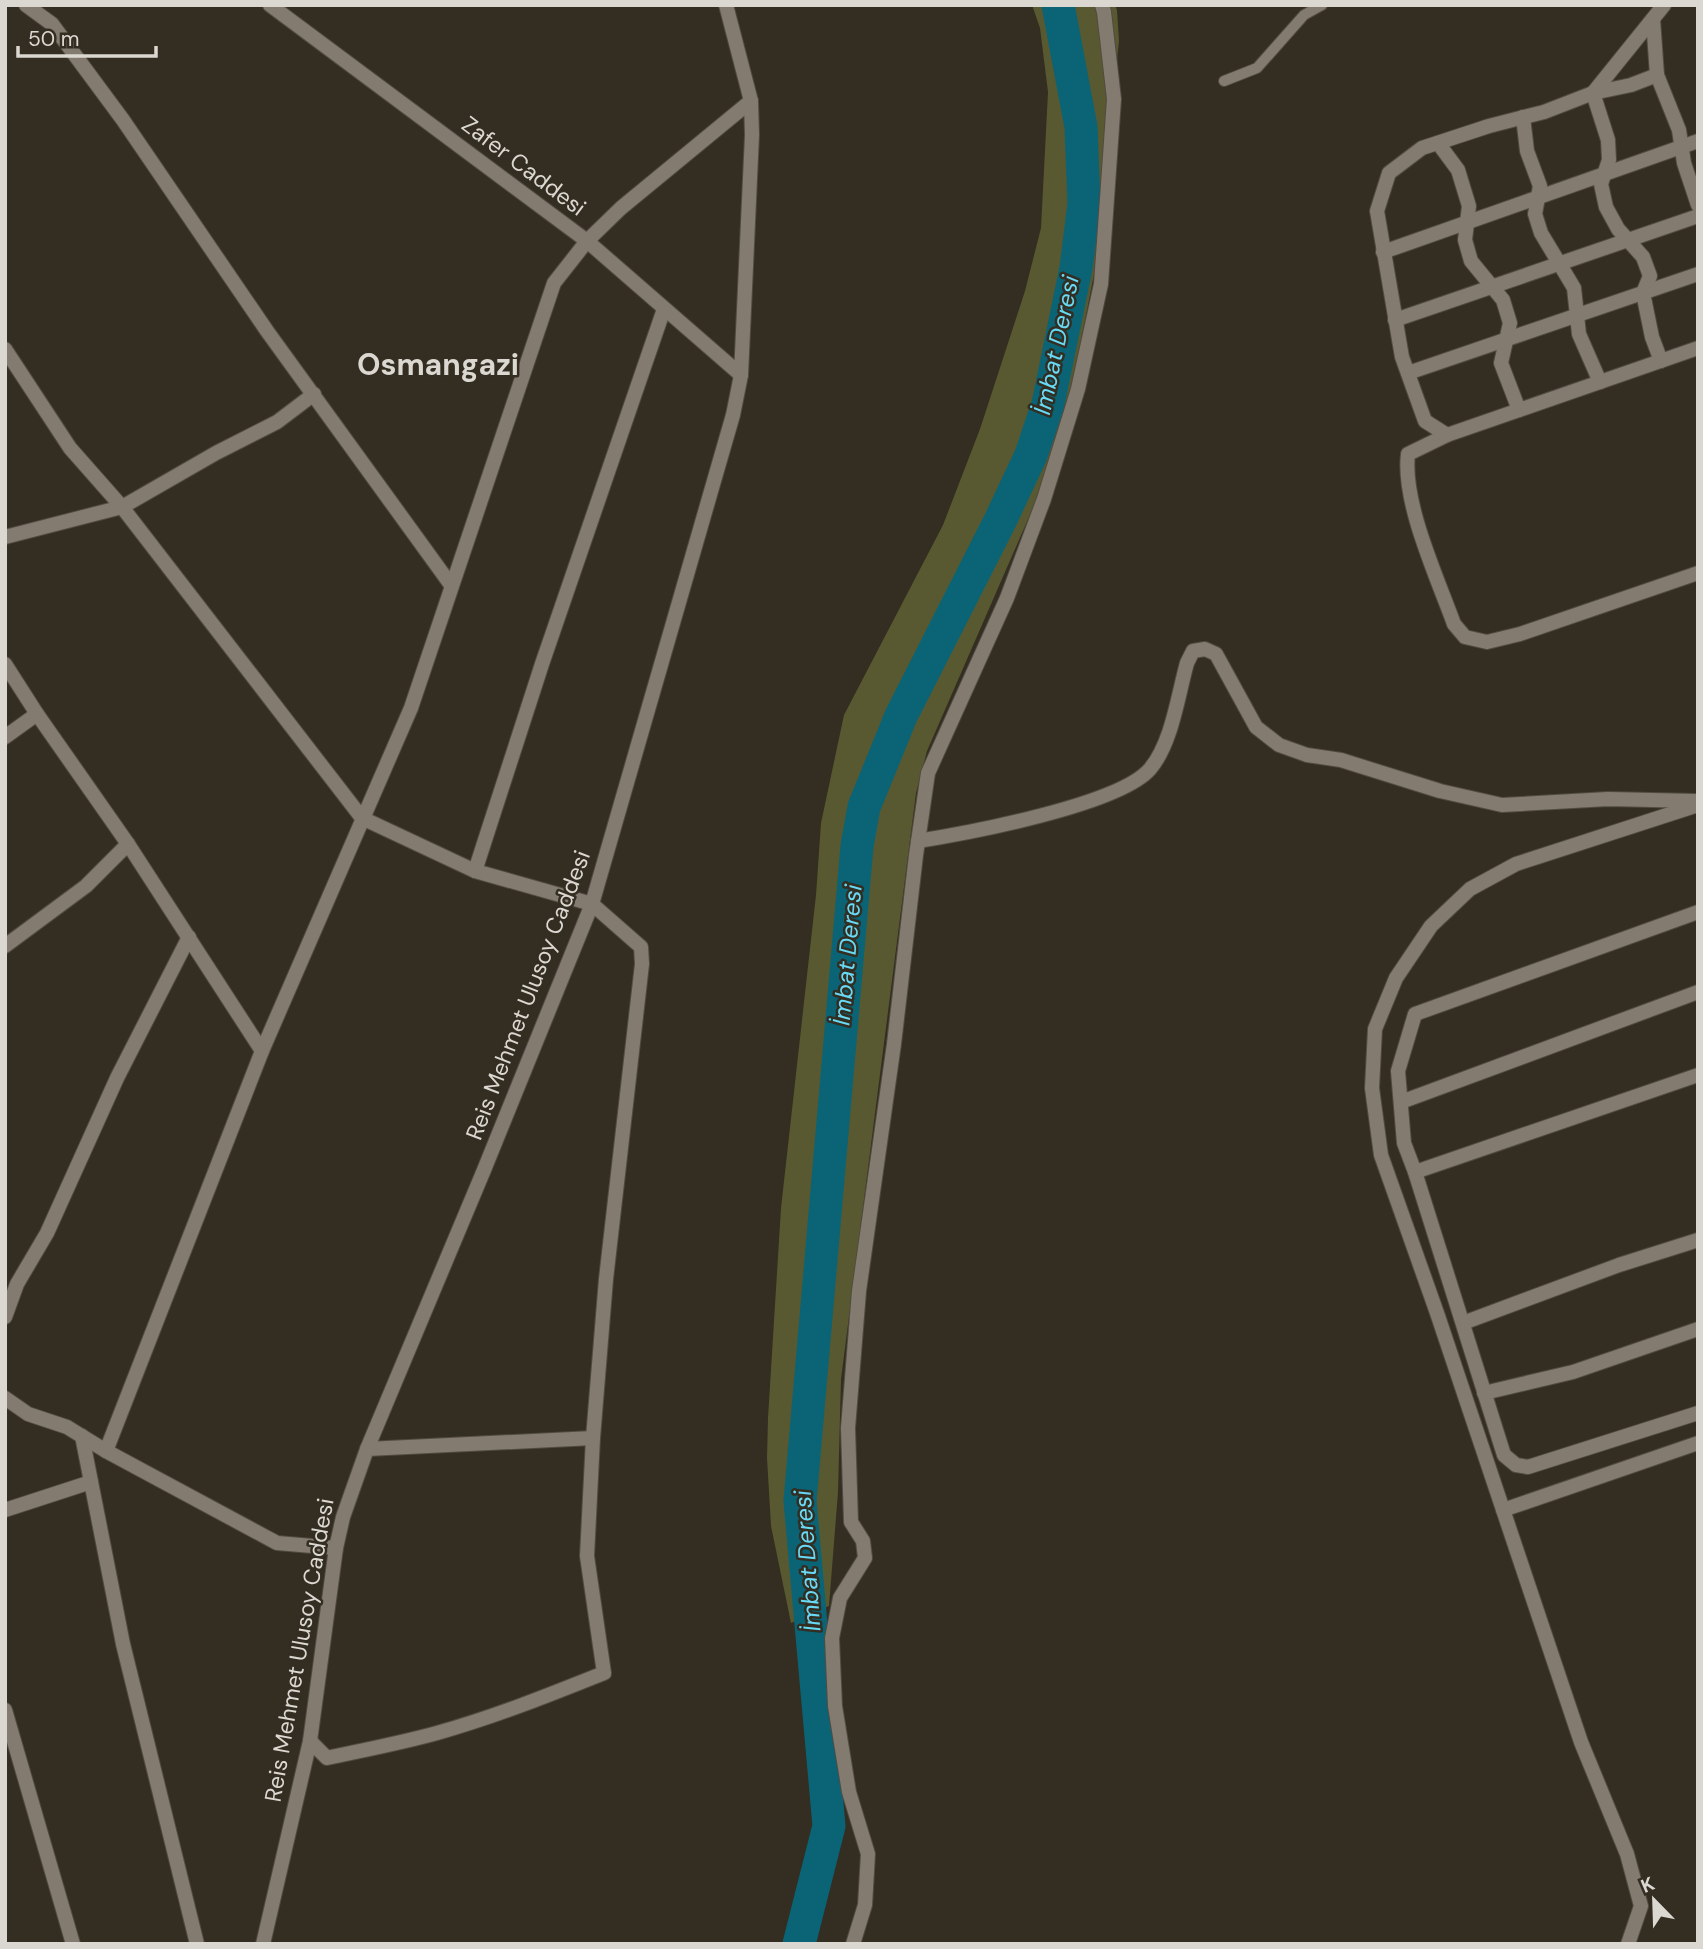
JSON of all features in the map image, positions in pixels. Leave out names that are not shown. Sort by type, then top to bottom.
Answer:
[{"type":"street","points":[[26,5],[52,24],[84,66],[267,331],[452,585]]},
{"type":"street","name":"Zafer Caddesi","points":[[270,5],[587,241],[741,375]]},
{"type":"street","name":"Reis Mehmet Ulusoy Caddesi","points":[[263,1944],[310,1741],[336,1548],[343,1517],[366,1449],[479,1183],[592,904],[721,464],[741,375],[752,135],[751,102],[726,5]]},
{"type":"street","points":[[853,1944],[865,1905],[868,1854],[849,1792],[835,1706],[832,1638],[840,1598],[865,1558],[863,1541],[852,1522],[848,1427],[859,1291],[928,773],[1007,598],[1044,499],[1078,389],[1101,284],[1114,99],[1102,5]]},
{"type":"street","points":[[1593,93],[1664,5]]},
{"type":"street","points":[[1653,19],[1657,75],[1679,130],[1680,147],[1690,187],[1698,205]]},
{"type":"street","points":[[1447,435],[1425,421],[1402,358],[1377,211],[1389,173],[1422,148],[1657,75]]},
{"type":"street","points":[[1593,93],[1608,141],[1609,160],[1601,184],[1606,207],[1618,229],[1643,257],[1650,276],[1643,293],[1651,337],[1661,360]]},
{"type":"street","points":[[106,1451],[262,1051],[411,708],[554,284],[587,241],[621,208],[751,102]]},
{"type":"street","points":[[1524,117],[1528,151],[1540,186],[1535,214],[1541,233],[1574,288],[1579,334],[1600,382]]},
{"type":"street","points":[[1383,252],[1698,141]]},
{"type":"street","points":[[1438,143],[1458,170],[1469,206],[1465,240],[1472,261],[1503,300],[1510,323],[1501,363],[1518,410]]},
{"type":"street","points":[[1395,320],[1698,216]]},
{"type":"street","points":[[1408,373],[1698,274]]},
{"type":"street","points":[[475,872],[542,664],[664,309]]},
{"type":"street","points":[[1698,348],[1447,435],[1408,454],[1406,473],[1419,523],[1454,624],[1465,637],[1487,642],[1520,634],[1698,573]]},
{"type":"street","points":[[5,349],[70,448],[122,507],[362,818],[475,872],[592,904],[641,947],[642,964],[606,1279],[593,1438],[587,1556],[604,1673],[533,1702],[461,1725],[371,1748],[327,1758],[310,1741]]},
{"type":"street","points":[[5,537],[122,507],[216,453],[277,422],[314,394]]},
{"type":"street","points":[[918,841],[1003,824],[1088,802],[1131,784],[1150,770],[1164,749],[1187,663],[1193,651],[1205,649],[1216,654],[1256,727],[1279,745],[1307,755],[1341,760],[1440,791],[1502,805],[1608,799],[1698,803]]},
{"type":"street","points":[[5,664],[128,844],[262,1051]]},
{"type":"street","points":[[5,737],[37,713]]},
{"type":"street","points":[[1628,1944],[1641,1906],[1627,1854],[1581,1742],[1381,1154],[1372,1088],[1375,1029],[1396,978],[1431,926],[1470,889],[1516,864],[1698,803]]},
{"type":"street","points":[[5,946],[86,886],[128,844]]},
{"type":"street","points":[[1698,912],[1415,1014],[1398,1071],[1404,1143],[1504,1455],[1516,1465],[1528,1466],[1698,1413]]},
{"type":"street","points":[[5,1317],[17,1284],[47,1233],[117,1078],[189,937]]},
{"type":"street","points":[[1401,1102],[1698,992]]},
{"type":"street","points":[[1415,1172],[1698,1075]]},
{"type":"street","points":[[1463,1323],[1619,1265],[1698,1240]]},
{"type":"street","points":[[1485,1393],[1573,1372],[1698,1329]]},
{"type":"street","points":[[5,1398],[28,1414],[68,1427],[106,1451],[277,1543],[336,1548]]},
{"type":"street","points":[[82,1436],[123,1644],[197,1944]]},
{"type":"street","points":[[366,1449],[593,1438]]},
{"type":"street","points":[[1503,1510],[1696,1449]]},
{"type":"street","points":[[5,1510],[91,1482]]},
{"type":"street","points":[[5,1710],[73,1944]]},
{"type":"lane","points":[[1224,81],[1257,68],[1304,15],[1322,5]]},
{"type":"green space","points":[[1032,5],[1115,5],[1117,10],[1119,41],[1094,274],[1072,388],[1046,478],[927,751],[916,793],[841,1379],[838,1492],[829,1606],[791,1623],[771,1526],[767,1458],[768,1418],[781,1208],[816,895],[821,823],[844,715],[943,525],[980,429],[1025,291],[1041,228],[1048,92],[1040,28]]},
{"type":"waterway","name":"İmbat Deresi","points":[[799,1944],[829,1826],[800,1501],[857,846],[864,807],[901,716],[1000,521],[1031,455],[1048,404],[1076,268],[1084,204],[1081,127],[1058,5]]},
{"type":"district","name":"Osmangazi","points":[[438,364]]}]
